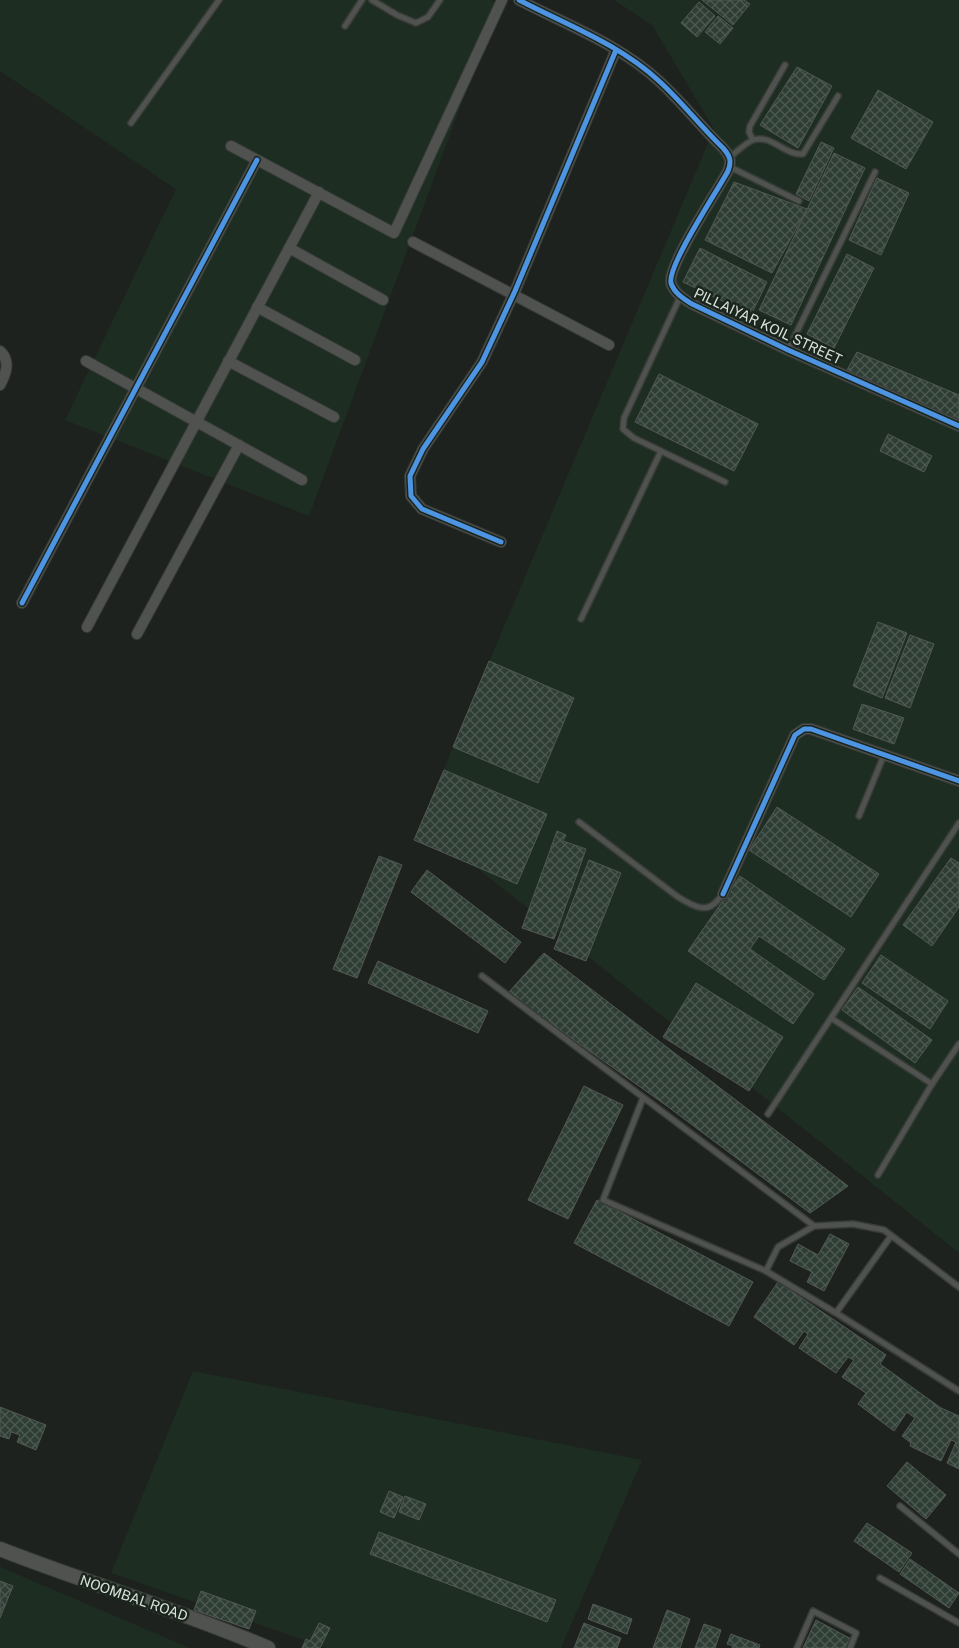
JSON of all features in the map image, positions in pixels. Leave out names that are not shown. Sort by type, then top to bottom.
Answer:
[{"type":"street","points":[[232,146],[394,233],[502,0]]},
{"type":"street","points":[[519,0],[570,24],[616,50],[659,81],[723,148],[730,162]]},
{"type":"street","points":[[501,542],[422,509],[411,496],[410,476],[423,450],[482,362],[514,294],[616,50]]},
{"type":"street","points":[[22,603],[257,160]]},
{"type":"street","name":"PILLAIYAR KOIL STREET","points":[[730,162],[672,273],[672,285],[680,297],[788,350],[959,426]]},
{"type":"street","points":[[87,627],[319,192]]},
{"type":"street","points":[[413,242],[609,344]]},
{"type":"street","points":[[289,248],[383,300]]},
{"type":"street","points":[[257,307],[355,360]]},
{"type":"street","points":[[0,351],[6,364],[6,371],[0,385]]},
{"type":"street","points":[[86,361],[302,480]]},
{"type":"street","points":[[228,361],[334,417]]},
{"type":"street","points":[[137,634],[240,445]]},
{"type":"street","points":[[723,894],[795,735],[804,729],[811,729],[959,782]]},
{"type":"street","name":"NOOMBAL ROAD","points":[[0,1549],[74,1577],[190,1616],[268,1648]]},
{"type":"lane","points":[[131,123],[219,0]]},
{"type":"lane","points":[[345,26],[362,0]]},
{"type":"lane","points":[[372,0],[397,15],[416,23],[428,17],[440,0]]},
{"type":"lane","points":[[753,140],[749,132],[750,126],[786,65]]},
{"type":"lane","points":[[799,200],[730,162],[753,140],[770,140],[797,154],[803,154],[838,96]]},
{"type":"lane","points":[[788,350],[875,172]]},
{"type":"lane","points":[[680,297],[624,418],[623,429],[634,438],[725,482]]},
{"type":"lane","points":[[581,619],[661,451]]},
{"type":"lane","points":[[859,816],[884,755]]},
{"type":"lane","points":[[579,822],[678,897],[693,905],[705,908],[712,906],[723,894]]},
{"type":"lane","points":[[768,1114],[959,823]]},
{"type":"lane","points":[[482,976],[814,1226]]},
{"type":"lane","points":[[831,1018],[932,1084]]},
{"type":"lane","points":[[878,1175],[932,1084],[959,1044]]},
{"type":"lane","points":[[644,1098],[603,1200],[766,1271],[959,1391]]},
{"type":"lane","points":[[766,1271],[778,1247],[814,1226],[853,1224],[884,1230],[959,1287]]},
{"type":"lane","points":[[836,1313],[890,1236]]},
{"type":"lane","points":[[900,1506],[959,1554]]},
{"type":"lane","points":[[880,1578],[959,1623]]},
{"type":"lane","points":[[798,1648],[813,1611],[856,1633],[850,1648]]},
{"type":"shaded area","points":[[0,0],[491,0],[498,5],[309,516],[65,420],[176,189],[0,71]]},
{"type":"shaded area","points":[[614,0],[959,0],[959,1253],[421,823],[714,129],[652,25]]},
{"type":"shaded area","points":[[193,1371],[642,1460],[561,1648],[327,1648],[111,1573]]},
{"type":"shaded area","points":[[0,1567],[190,1648],[0,1648]]},
{"type":"building","points":[[702,0],[744,0],[750,4],[733,25]]},
{"type":"building","points":[[699,2],[715,16],[697,37],[681,23]]},
{"type":"building","points":[[718,16],[733,28],[720,44],[705,32]]},
{"type":"building","points":[[797,67],[832,86],[798,148],[760,125]]},
{"type":"building","points":[[878,90],[933,122],[906,169],[851,138]]},
{"type":"building","points":[[821,142],[834,148],[809,201],[796,194]]},
{"type":"building","points":[[834,153],[865,168],[791,325],[759,310]]},
{"type":"building","points":[[877,178],[909,193],[881,255],[849,240]]},
{"type":"building","points":[[734,182],[807,209],[772,273],[705,240]]},
{"type":"building","points":[[700,248],[767,282],[751,315],[683,282]]},
{"type":"building","points":[[847,254],[874,268],[834,348],[807,334]]},
{"type":"building","points":[[857,352],[959,395],[959,422],[847,370]]},
{"type":"building","points":[[659,374],[758,424],[734,471],[635,422]]},
{"type":"building","points":[[888,434],[932,456],[924,472],[880,451]]},
{"type":"building","points":[[878,622],[907,633],[882,698],[853,686]]},
{"type":"building","points":[[910,635],[934,644],[910,708],[885,698]]},
{"type":"building","points":[[489,661],[574,698],[538,783],[453,747]]},
{"type":"building","points":[[862,704],[904,718],[894,744],[853,729]]},
{"type":"building","points":[[444,770],[547,814],[517,884],[414,840]]},
{"type":"building","points":[[777,807],[879,874],[851,917],[749,850]]},
{"type":"building","points":[[557,831],[566,835],[563,841],[586,849],[554,939],[522,928]]},
{"type":"building","points":[[379,856],[402,865],[357,978],[333,969]]},
{"type":"building","points":[[951,858],[959,863],[959,907],[932,946],[903,925]]},
{"type":"building","points":[[589,860],[621,873],[586,961],[554,949]]},
{"type":"building","points":[[427,870],[521,942],[505,963],[411,892]]},
{"type":"building","points":[[740,876],[845,949],[824,980],[759,936],[750,949],[814,994],[793,1024],[688,951]]},
{"type":"building","points":[[544,953],[848,1186],[810,1213],[667,1106],[508,993]]},
{"type":"building","points":[[881,955],[948,1001],[930,1029],[862,983]]},
{"type":"building","points":[[378,961],[488,1011],[478,1033],[368,983]]},
{"type":"building","points":[[696,983],[783,1037],[749,1091],[663,1037]]},
{"type":"building","points":[[858,987],[932,1040],[915,1063],[842,1010]]},
{"type":"building","points":[[584,1086],[623,1105],[568,1219],[528,1200]]},
{"type":"building","points":[[597,1200],[753,1282],[729,1326],[574,1243]]},
{"type":"building","points":[[830,1234],[849,1244],[824,1291],[807,1282],[812,1272],[790,1261],[798,1244],[818,1255]]},
{"type":"building","points":[[778,1282],[886,1355],[880,1364],[941,1408],[959,1416],[959,1469],[947,1463],[956,1442],[951,1440],[941,1461],[910,1446],[911,1443],[902,1436],[915,1418],[907,1412],[894,1431],[858,1404],[866,1393],[842,1377],[854,1360],[848,1357],[836,1373],[799,1348],[808,1334],[804,1331],[794,1345],[754,1317]]},
{"type":"building","points":[[0,1407],[46,1425],[36,1450],[17,1442],[20,1435],[11,1432],[9,1439],[0,1436]]},
{"type":"building","points":[[907,1462],[946,1495],[926,1519],[887,1486]]},
{"type":"building","points":[[389,1491],[403,1497],[394,1518],[380,1512]]},
{"type":"building","points":[[405,1496],[426,1504],[419,1520],[399,1512]]},
{"type":"building","points":[[867,1523],[912,1553],[899,1572],[854,1541]]},
{"type":"building","points":[[379,1532],[556,1600],[547,1622],[370,1554]]},
{"type":"building","points":[[910,1559],[959,1593],[949,1608],[900,1574]]},
{"type":"building","points":[[0,1581],[13,1586],[0,1618]]},
{"type":"building","points":[[201,1591],[256,1611],[249,1629],[194,1610]]},
{"type":"building","points":[[593,1604],[632,1619],[627,1634],[588,1619]]},
{"type":"building","points":[[667,1610],[690,1619],[680,1648],[653,1648]]},
{"type":"building","points":[[816,1620],[851,1639],[847,1648],[803,1648]]},
{"type":"building","points":[[319,1623],[330,1628],[320,1648],[302,1648],[306,1639],[310,1641]]},
{"type":"building","points":[[584,1623],[621,1638],[617,1648],[574,1648]]},
{"type":"building","points":[[704,1624],[721,1630],[715,1648],[695,1648]]},
{"type":"building","points":[[731,1634],[760,1645],[759,1648],[732,1648],[733,1646],[727,1644]]},
{"type":"cycle path","points":[[519,0],[592,36],[627,56],[676,97],[729,156],[730,164],[728,171],[694,228],[672,274],[672,287],[677,293],[692,304],[788,350],[959,426]]},
{"type":"cycle path","points":[[501,542],[422,509],[411,496],[410,476],[423,449],[482,362],[515,291],[616,50]]},
{"type":"cycle path","points":[[22,603],[257,160]]},
{"type":"cycle path","points":[[723,894],[795,735],[804,729],[811,729],[959,781]]}]
